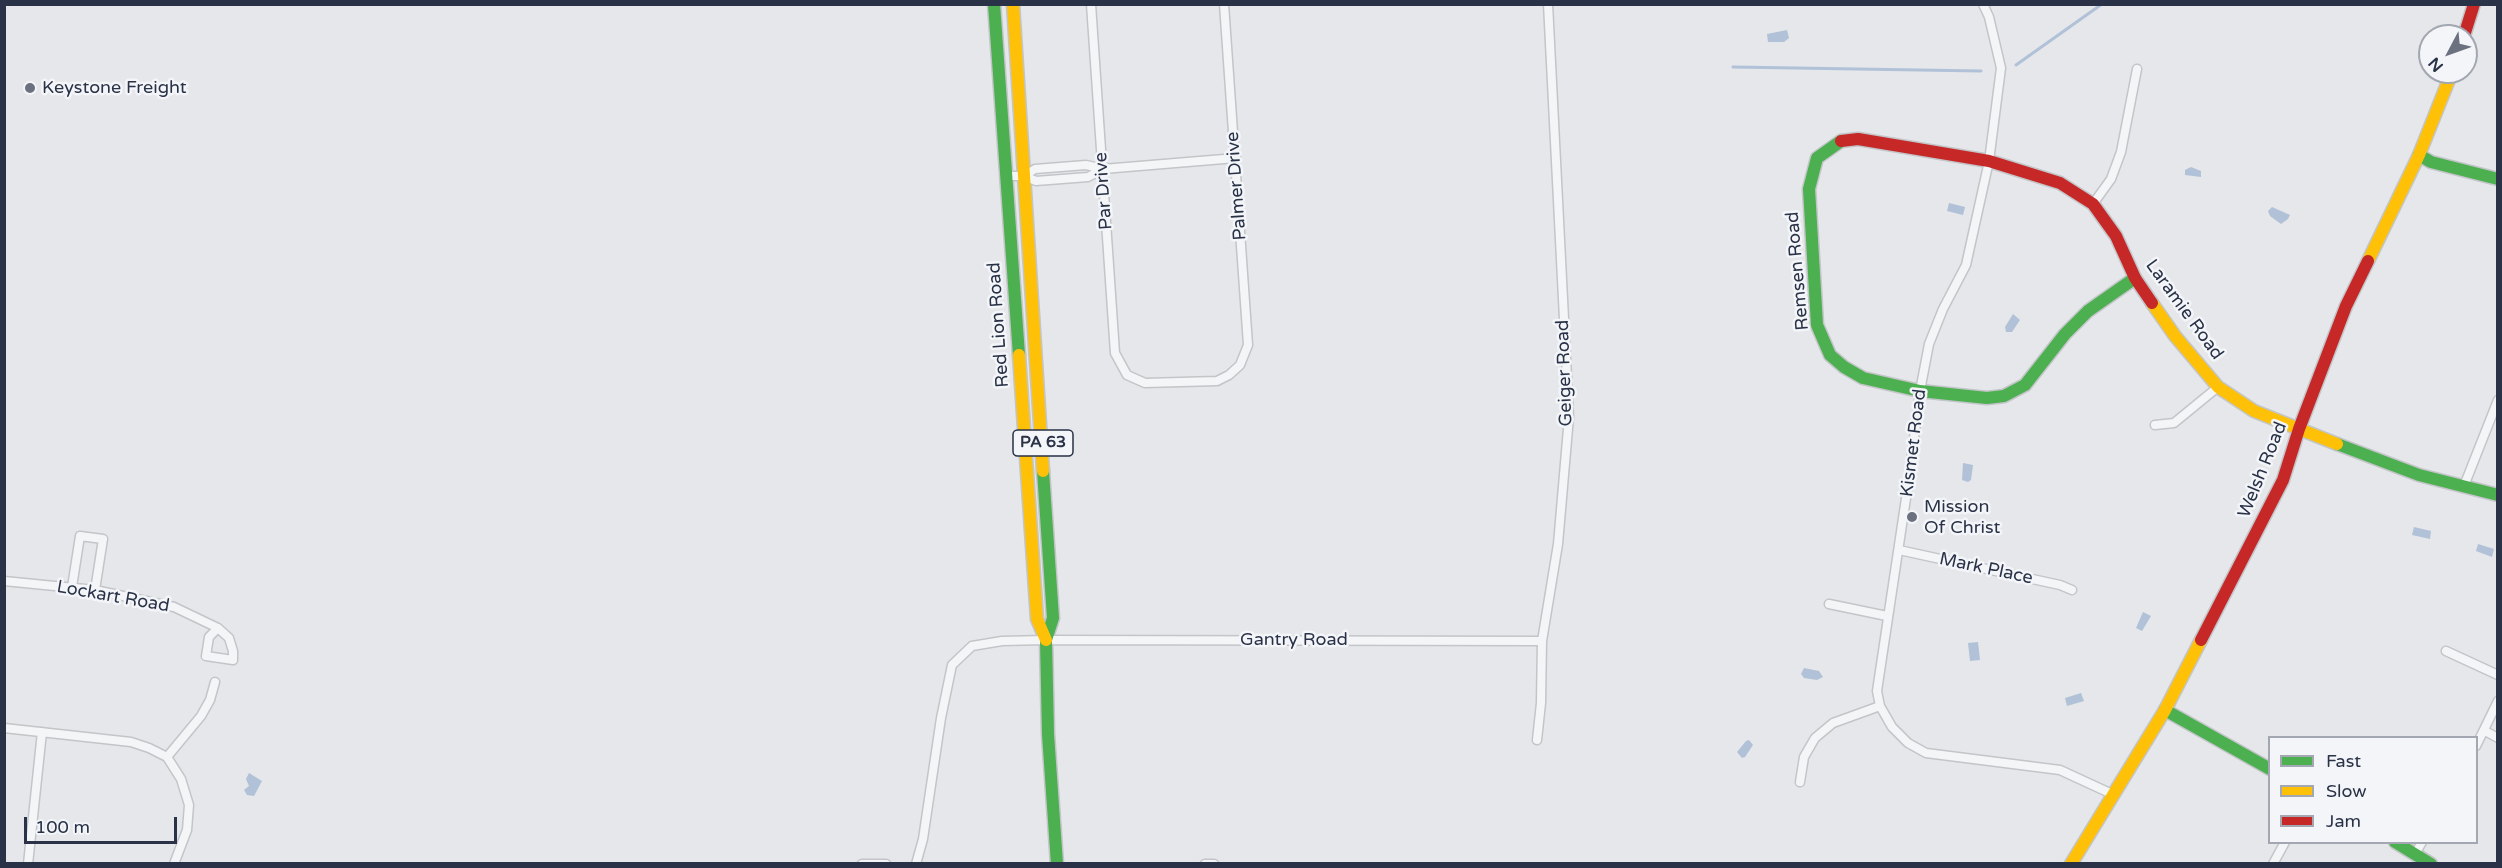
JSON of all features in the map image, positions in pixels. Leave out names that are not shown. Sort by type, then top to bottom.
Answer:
[{"type":"main road","name":"Red Lion Road","points":[[994,4],[1037,619],[1046,640]]},
{"type":"main road","name":"Red Lion Road","points":[[1013,4],[1053,618],[1046,640],[1048,734],[1057,864]]},
{"type":"main road","points":[[2468,24],[2474,4]]},
{"type":"main road","name":"Welsh Road","points":[[2071,864],[2165,710],[2283,480],[2299,429],[2346,306],[2419,155],[2447,84]]},
{"type":"main road","name":"Laramie Road","points":[[1827,149],[1843,140],[1858,139],[1989,161],[2060,183],[2093,204],[2116,236],[2135,278],[2175,336],[2218,387],[2254,411],[2299,429],[2419,475],[2498,495]]},
{"type":"main road","name":"Remsen Road","points":[[1827,149],[1817,158],[1812,169],[1809,189],[1817,325],[1830,356],[1844,368],[1863,378],[1920,391],[1988,398],[2004,396],[2025,385],[2065,334],[2088,311],[2135,278]]},
{"type":"main road","points":[[2419,155],[2431,162],[2498,179]]},
{"type":"main road","points":[[2165,710],[2268,768]]},
{"type":"main road","points":[[2397,844],[2431,864]]},
{"type":"street","name":"Par Drive","points":[[1091,4],[1115,353],[1127,375]]},
{"type":"street","name":"Palmer Drive","points":[[1127,375],[1145,383],[1217,381],[1229,375],[1240,365],[1248,345],[1224,4]]},
{"type":"street","name":"Geiger Road","points":[[1537,740],[1541,704],[1542,641],[1558,544],[1569,417],[1548,4]]},
{"type":"street","name":"Kismet Road","points":[[1880,706],[1877,691],[1887,616],[1929,344],[1943,309],[1966,265],[1989,161],[2001,68],[1989,17],[1983,4]]},
{"type":"street","points":[[2093,204],[2111,179],[2121,152],[2137,69]]},
{"type":"street","points":[[1005,176],[1024,176],[1035,169],[1086,165],[1102,169],[1236,158]]},
{"type":"street","points":[[2155,425],[2174,423],[2218,387]]},
{"type":"street","points":[[2464,486],[2498,400]]},
{"type":"street","points":[[72,587],[80,536],[103,539],[95,590]]},
{"type":"street","name":"Mark Place","points":[[1899,550],[2060,585],[2072,590]]},
{"type":"street","name":"Lockart Road","points":[[4,580],[95,590],[174,607],[218,628]]},
{"type":"street","points":[[1829,604],[1887,616]]},
{"type":"street","name":"Gantry Road","points":[[916,864],[923,839],[941,718],[952,665],[972,646],[1002,641],[1046,640],[1542,641]]},
{"type":"street","points":[[2446,651],[2498,675]]},
{"type":"street","points":[[166,757],[201,716],[210,700],[215,682]]},
{"type":"street","points":[[2478,743],[2498,701]]},
{"type":"street","points":[[1800,782],[1804,757],[1815,738],[1833,723],[1880,706],[1892,727],[1908,743],[1926,753],[2060,770],[2112,794]]},
{"type":"street","points":[[4,728],[131,742],[149,747],[166,757],[181,779],[189,805],[187,830],[174,864]]},
{"type":"street","points":[[2485,731],[2498,738]]},
{"type":"street","points":[[28,864],[42,732]]},
{"type":"street","points":[[2273,864],[2284,844]]},
{"type":"street","points":[[2415,854],[2421,844]]},
{"type":"street","points":[[862,864],[886,864]]},
{"type":"street","points":[[1204,864],[1214,864]]},
{"type":"water","points":[[1787,30],[1789,38],[1784,42],[1768,42],[1767,34]]},
{"type":"water","points":[[2191,167],[2201,171],[2201,177],[2185,175],[2185,170]]},
{"type":"water","points":[[1949,203],[1965,207],[1963,215],[1947,211]]},
{"type":"water","points":[[2272,207],[2290,215],[2288,219],[2281,224],[2270,216],[2268,211]]},
{"type":"water","points":[[2013,314],[2020,320],[2012,332],[2006,332],[2005,327]]},
{"type":"water","points":[[1963,463],[1973,465],[1971,480],[1968,482],[1962,480]]},
{"type":"water","points":[[2414,527],[2431,531],[2430,539],[2412,535]]},
{"type":"water","points":[[2478,544],[2494,549],[2492,557],[2476,551]]},
{"type":"water","points":[[2143,612],[2151,616],[2142,631],[2136,628]]},
{"type":"water","points":[[1978,642],[1980,660],[1970,661],[1968,643]]},
{"type":"water","points":[[1804,668],[1819,671],[1823,677],[1817,680],[1804,678],[1801,674]]},
{"type":"water","points":[[2081,693],[2084,701],[2067,706],[2065,698]]},
{"type":"water","points":[[1749,740],[1753,745],[1742,758],[1737,752]]},
{"type":"water","points":[[249,773],[262,781],[254,796],[247,795],[244,790],[249,786],[246,779]]},
{"type":"waterway","points":[[2016,65],[2102,4]]},
{"type":"waterway","points":[[1733,67],[1981,71]]},
{"type":"traffic: fast","points":[[994,4],[1019,355]]},
{"type":"traffic: fast","points":[[1841,141],[1817,158],[1809,189],[1817,325],[1830,355],[1844,367],[1863,378],[1920,391],[1987,398],[2004,396],[2025,385],[2065,334],[2088,311],[2135,278]]},
{"type":"traffic: fast","points":[[2419,155],[2431,162],[2498,179]]},
{"type":"traffic: fast","points":[[2337,444],[2419,475],[2498,495]]},
{"type":"traffic: fast","points":[[1043,471],[1053,618],[1046,640],[1048,734],[1057,864]]},
{"type":"traffic: fast","points":[[2165,710],[2268,768]]},
{"type":"traffic: fast","points":[[2398,844],[2431,864]]},
{"type":"traffic: slow","points":[[1013,4],[1043,471]]},
{"type":"traffic: slow","points":[[2368,261],[2419,155],[2447,84]]},
{"type":"traffic: slow","points":[[2152,303],[2175,336],[2218,387],[2254,411],[2337,444]]},
{"type":"traffic: slow","points":[[1019,355],[1037,619],[1046,640]]},
{"type":"traffic: slow","points":[[2071,864],[2165,710],[2201,640]]},
{"type":"traffic: jam","points":[[2468,24],[2474,4]]},
{"type":"traffic: jam","points":[[1841,141],[1858,139],[1989,161],[2060,183],[2093,204],[2116,236],[2135,278],[2152,303]]},
{"type":"traffic: jam","points":[[2201,640],[2283,480],[2299,429],[2346,306],[2368,261]]},
{"type":"place","name":"Keystone Freight","points":[[30,88]]},
{"type":"place","name":"Mission Of Christ","points":[[1912,517]]}]
